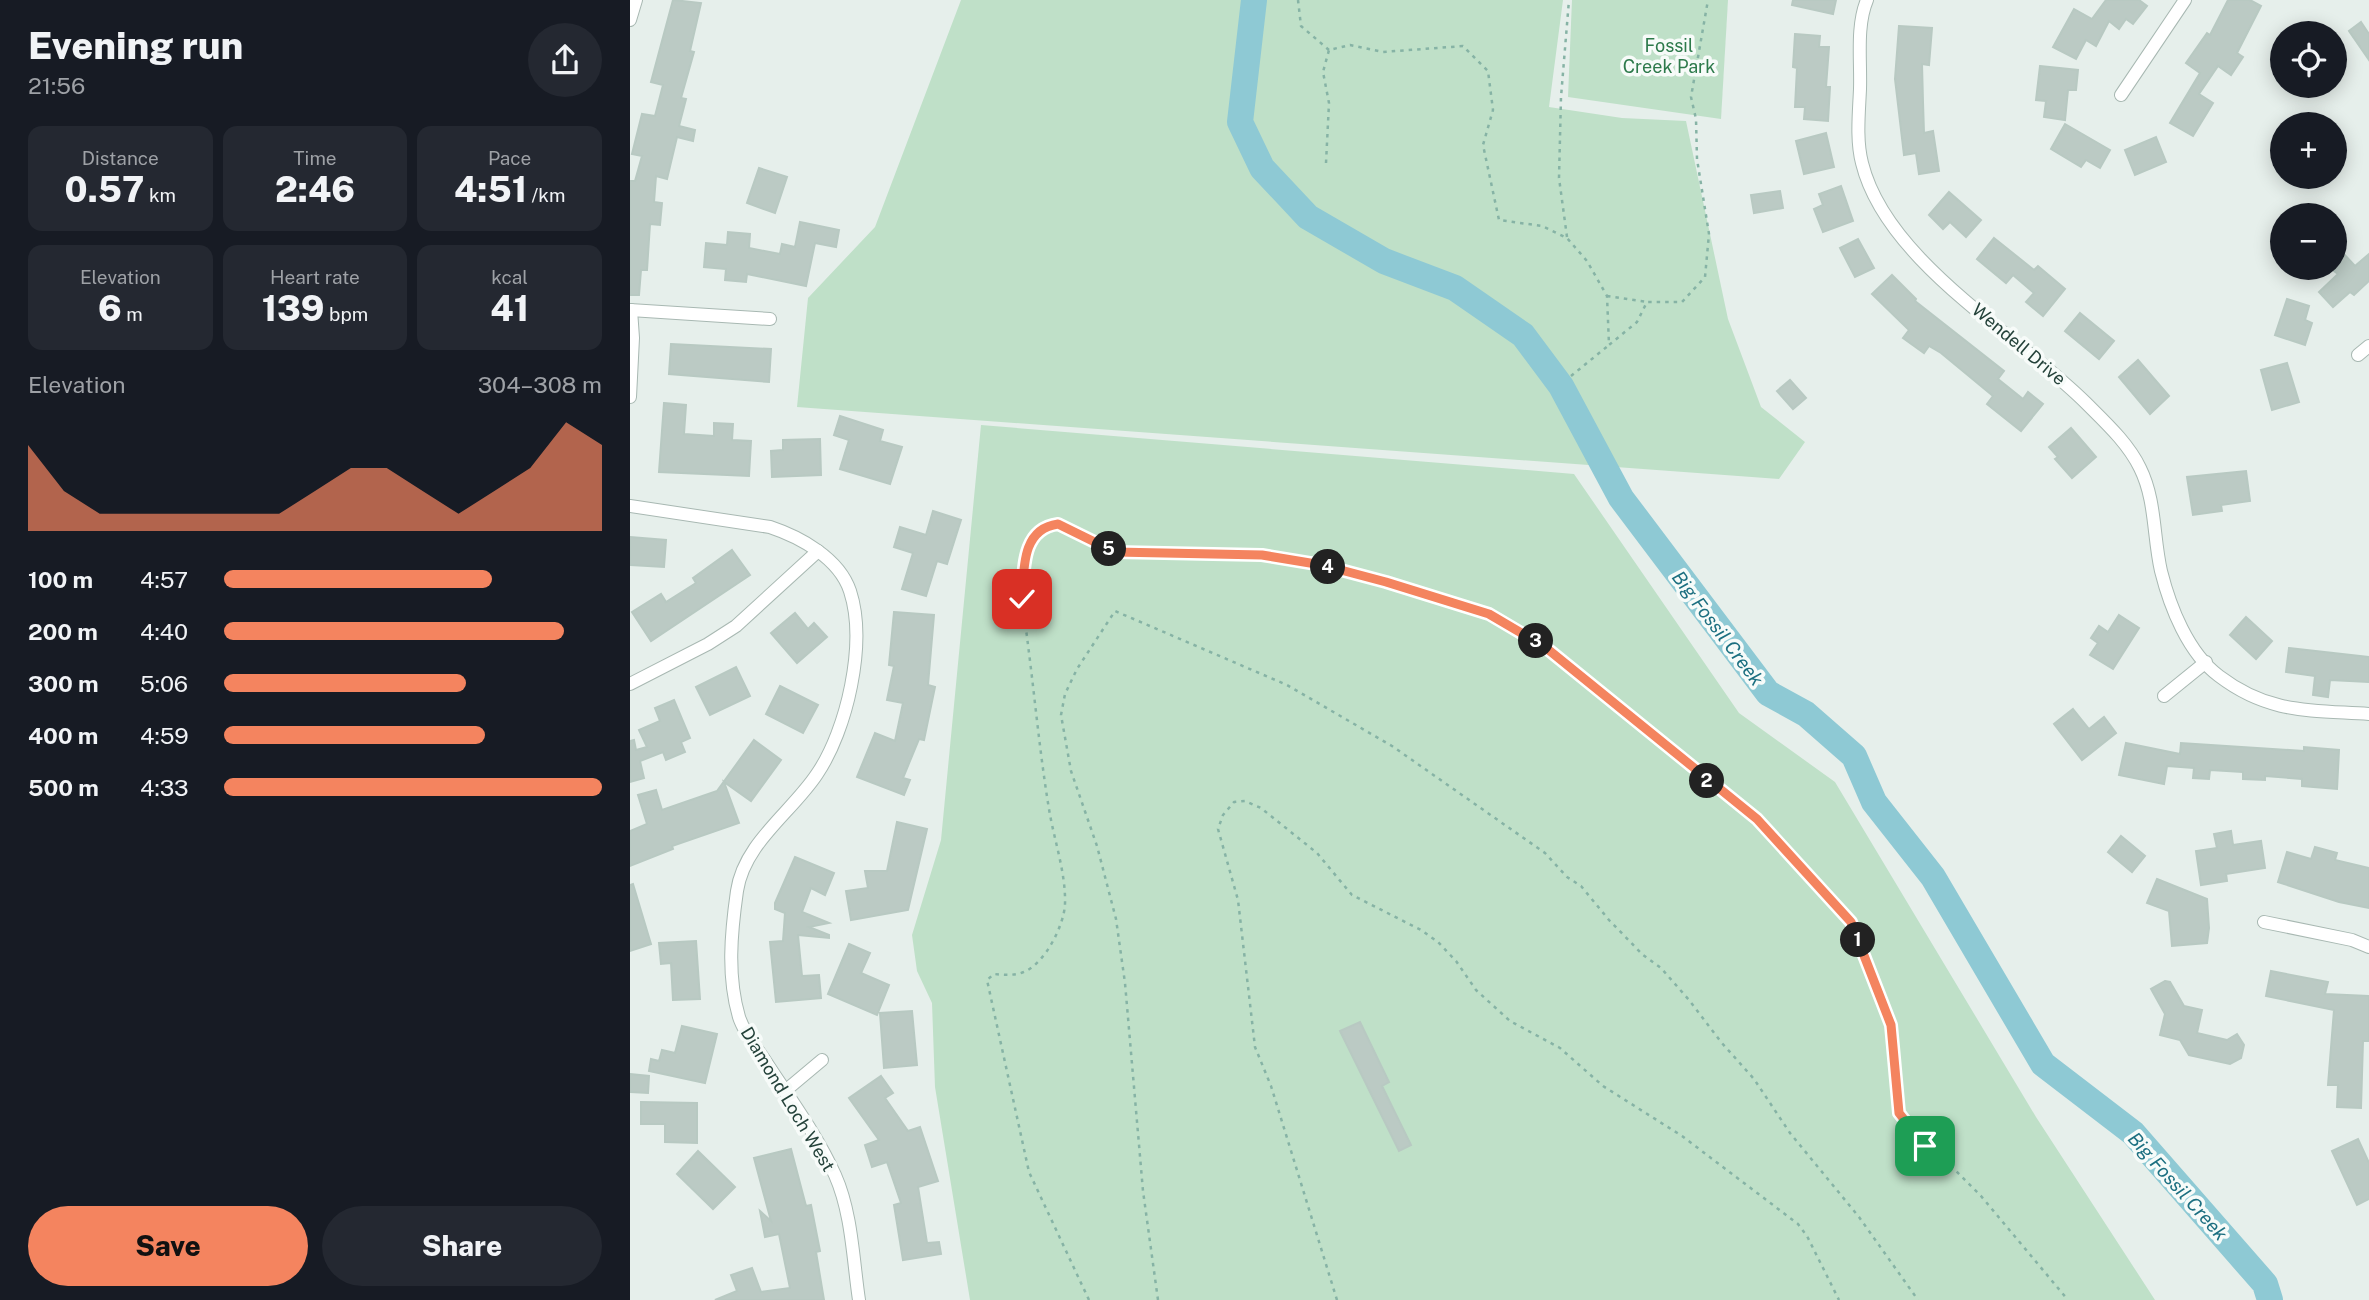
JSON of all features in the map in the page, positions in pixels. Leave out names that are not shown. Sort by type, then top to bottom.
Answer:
[{"type":"street","points":[[630,20],[636,0]]},
{"type":"street","name":"Wendell Drive","points":[[1867,0],[1861,25],[1859,126],[1862,162],[1876,203],[1900,237],[1952,288],[2065,382],[2108,425],[2140,467],[2152,503],[2161,570],[2171,602],[2182,627],[2206,663],[2225,679],[2282,709],[2369,714]]},
{"type":"street","points":[[2122,95],[2186,0]]},
{"type":"street","points":[[630,397],[633,338],[631,310],[770,319]]},
{"type":"street","points":[[2358,355],[2369,345]]},
{"type":"street","name":"Diamond Loch West","points":[[630,506],[770,527],[805,541],[818,551],[850,590],[856,640],[849,694],[841,720],[819,772],[777,820],[744,870],[737,887],[731,944],[732,979],[739,1019],[836,1177],[848,1225],[859,1300]]},
{"type":"street","points":[[630,684],[708,644],[736,625],[763,604],[818,551]]},
{"type":"street","points":[[2164,696],[2206,663]]},
{"type":"street","points":[[2264,922],[2352,940],[2369,947]]},
{"type":"street","points":[[785,1091],[822,1060]]},
{"type":"path","points":[[1298,0],[1301,26],[1329,50]]},
{"type":"path","points":[[1567,237],[1559,178],[1561,97],[1569,0]]},
{"type":"path","points":[[1607,296],[1647,302],[1682,302],[1705,277],[1709,234],[1697,159],[1696,118],[1691,97],[1708,0]]},
{"type":"path","points":[[1329,50],[1350,45],[1383,52],[1463,46],[1488,71],[1493,110],[1483,145],[1499,220],[1542,226],[1567,237],[1587,261],[1607,296],[1609,345]]},
{"type":"path","points":[[1326,163],[1329,103],[1323,72],[1329,50]]},
{"type":"path","points":[[1571,376],[1637,323],[1647,302]]},
{"type":"path","points":[[1089,1300],[1029,1172],[987,979],[994,974],[1013,975],[1025,972],[1039,962],[1058,930],[1065,911],[1063,880],[1049,810],[1022,599],[1024,557],[1030,543],[1037,533],[1048,525],[1058,524],[1115,552],[1262,555],[1335,568],[1489,614],[1545,647],[1757,819],[1851,922],[1891,1025],[1899,1113],[1925,1146],[1952,1167],[1981,1196],[2068,1300]]},
{"type":"path","points":[[1158,1300],[1143,1191],[1125,983],[1116,919],[1097,846],[1071,771],[1062,727],[1065,694],[1077,668],[1115,611],[1287,685],[1392,746],[1545,853],[1567,877],[1581,886],[1643,955],[1661,968],[1689,1000],[1754,1079],[1790,1133],[1859,1217],[1918,1300]]},
{"type":"path","points":[[1337,1300],[1271,1086],[1255,1047],[1238,900],[1218,829],[1223,815],[1234,802],[1245,801],[1261,808],[1317,853],[1352,895],[1421,930],[1438,942],[1456,961],[1476,990],[1510,1021],[1560,1048],[1603,1086],[1682,1136],[1798,1224],[1807,1236],[1839,1300]]},
{"type":"green space","points":[[961,0],[1563,0],[1549,107],[1622,118],[1686,121],[1728,319],[1761,407],[1805,442],[1779,479],[797,407],[808,298],[875,227]]},
{"type":"green space","name":"Fossil Creek Park","points":[[1572,0],[1728,0],[1721,119],[1568,97]]},
{"type":"green space","points":[[981,425],[1574,474],[1739,713],[1835,782],[2036,1117],[2155,1300],[970,1300],[935,1087],[932,1003],[917,971],[912,935],[941,840]]},
{"type":"building","points":[[673,0],[701,3],[690,51],[694,52],[681,98],[686,99],[679,126],[695,130],[693,141],[677,137],[667,179],[656,176],[654,202],[662,203],[660,225],[650,224],[647,270],[641,270],[639,295],[630,295],[630,181],[635,181],[642,156],[632,154],[642,114],[655,116],[663,85],[651,82]]},
{"type":"building","points":[[1793,0],[1836,0],[1833,14],[1792,5]]},
{"type":"building","points":[[2106,0],[2139,0],[2147,6],[2133,24],[2126,19],[2119,29],[2109,21],[2096,46],[2086,40],[2076,59],[2053,47],[2074,9],[2092,19]]},
{"type":"building","points":[[2228,0],[2250,0],[2261,6],[2237,53],[2243,57],[2231,75],[2218,66],[2199,94],[2213,103],[2193,136],[2170,123],[2200,73],[2186,63],[2207,33],[2210,35]]},
{"type":"building","points":[[2361,22],[2369,34],[2369,60],[2349,31]]},
{"type":"building","points":[[1899,26],[1932,28],[1929,65],[1922,64],[1924,133],[1933,131],[1939,171],[1919,174],[1916,153],[1904,155],[1895,79]]},
{"type":"building","points":[[1795,34],[1820,36],[1819,47],[1829,47],[1826,87],[1830,87],[1828,121],[1804,119],[1805,107],[1795,107]]},
{"type":"building","points":[[2040,66],[2078,70],[2076,90],[2068,90],[2065,120],[2044,117],[2046,101],[2036,100]]},
{"type":"building","points":[[2065,124],[2110,150],[2100,168],[2086,160],[2081,167],[2051,149]]},
{"type":"building","points":[[1826,133],[1834,167],[1804,174],[1796,141]]},
{"type":"building","points":[[2156,137],[2166,162],[2135,175],[2125,150]]},
{"type":"building","points":[[759,168],[787,177],[775,213],[747,203]]},
{"type":"building","points":[[1841,186],[1853,221],[1823,232],[1814,209],[1823,205],[1819,194]]},
{"type":"building","points":[[1780,191],[1783,208],[1754,213],[1751,195]]},
{"type":"building","points":[[1949,192],[1981,220],[1966,237],[1950,222],[1943,229],[1929,215]]},
{"type":"building","points":[[800,222],[839,230],[836,247],[815,243],[806,286],[747,274],[746,282],[725,280],[726,269],[704,267],[706,243],[727,245],[728,232],[750,234],[749,248],[780,254],[782,244],[795,247]]},
{"type":"building","points":[[1994,238],[2034,270],[2038,266],[2065,289],[2043,316],[2026,302],[2034,293],[2013,275],[2006,283],[1977,259]]},
{"type":"building","points":[[1858,239],[1874,268],[1855,277],[1840,248]]},
{"type":"building","points":[[2369,254],[2369,281],[2354,295],[2350,292],[2333,307],[2319,292],[2332,280],[2347,280],[2347,257],[2355,266]]},
{"type":"building","points":[[1892,275],[1915,301],[2004,371],[1998,379],[2023,399],[2028,392],[2043,404],[2021,431],[1987,404],[1993,396],[1941,353],[1929,346],[1924,353],[1903,338],[1909,330],[1872,294]]},
{"type":"building","points":[[2287,299],[2309,306],[2305,320],[2312,323],[2305,345],[2275,335]]},
{"type":"building","points":[[2080,313],[2114,341],[2099,359],[2065,331]]},
{"type":"building","points":[[671,344],[771,349],[769,382],[669,374]]},
{"type":"building","points":[[2138,360],[2169,396],[2150,414],[2119,377]]},
{"type":"building","points":[[2287,363],[2299,402],[2272,410],[2261,370]]},
{"type":"building","points":[[1790,380],[1806,398],[1793,409],[1777,391]]},
{"type":"building","points":[[664,403],[686,405],[684,434],[714,436],[714,423],[733,424],[732,440],[751,441],[749,476],[659,472]]},
{"type":"building","points":[[840,416],[883,430],[880,441],[902,447],[890,484],[840,469],[849,440],[834,435]]},
{"type":"building","points":[[2071,428],[2096,457],[2072,478],[2055,459],[2058,457],[2049,447]]},
{"type":"building","points":[[820,439],[821,475],[772,477],[771,451],[783,450],[783,440]]},
{"type":"building","points":[[2246,471],[2250,501],[2221,505],[2222,511],[2193,515],[2187,477]]},
{"type":"building","points":[[933,511],[961,520],[947,564],[937,561],[926,596],[902,589],[913,553],[894,547],[900,527],[926,535]]},
{"type":"building","points":[[630,537],[666,540],[664,567],[630,565]]},
{"type":"building","points":[[732,550],[750,575],[651,641],[632,612],[661,594],[666,602],[696,583],[693,578]]},
{"type":"building","points":[[894,612],[934,615],[928,685],[935,687],[924,740],[919,739],[903,778],[910,780],[904,795],[857,777],[875,733],[895,741],[903,703],[887,700],[894,666],[889,665]]},
{"type":"building","points":[[795,613],[808,629],[814,623],[827,637],[797,663],[771,633]]},
{"type":"building","points":[[2119,615],[2139,628],[2113,669],[2090,655],[2098,643],[2091,638],[2099,626],[2108,632]]},
{"type":"building","points":[[2246,617],[2272,641],[2256,659],[2230,635]]},
{"type":"building","points":[[2289,648],[2369,657],[2369,682],[2330,680],[2328,697],[2313,695],[2315,676],[2286,672]]},
{"type":"building","points":[[736,667],[750,696],[710,715],[696,687]]},
{"type":"building","points":[[780,686],[818,705],[803,733],[766,714]]},
{"type":"building","points":[[674,700],[690,738],[681,742],[685,752],[666,760],[663,752],[640,761],[644,778],[630,782],[630,741],[634,740],[636,750],[647,747],[639,730],[660,721],[655,708]]},
{"type":"building","points":[[2073,709],[2089,729],[2104,717],[2116,733],[2082,760],[2054,724]]},
{"type":"building","points":[[754,740],[781,760],[751,801],[724,782],[739,823],[672,846],[673,849],[630,866],[630,831],[647,824],[638,795],[656,790],[662,810],[717,791]]},
{"type":"building","points":[[2126,743],[2180,754],[2181,743],[2304,751],[2304,747],[2339,750],[2337,789],[2302,786],[2302,779],[2265,776],[2265,780],[2243,779],[2243,772],[2210,770],[2209,779],[2193,778],[2194,768],[2167,766],[2164,784],[2119,775]]},
{"type":"building","points":[[897,822],[927,829],[908,910],[851,920],[846,891],[868,888],[865,871],[887,871]]},
{"type":"building","points":[[2231,831],[2233,845],[2261,841],[2265,868],[2226,874],[2227,881],[2201,885],[2196,851],[2217,848],[2214,834]]},
{"type":"building","points":[[2121,836],[2145,856],[2132,872],[2108,852]]},
{"type":"building","points":[[2315,847],[2337,853],[2335,860],[2369,868],[2369,908],[2339,902],[2278,882],[2287,852],[2311,859]]},
{"type":"building","points":[[795,857],[834,873],[825,895],[811,888],[802,912],[829,923],[809,927],[829,935],[829,938],[798,935],[802,976],[819,975],[821,998],[776,1002],[770,942],[783,941],[785,913],[775,909],[775,903]]},
{"type":"building","points":[[2157,879],[2207,899],[2207,943],[2172,946],[2169,911],[2147,903]]},
{"type":"building","points":[[633,884],[651,944],[630,951],[630,885]]},
{"type":"building","points":[[696,941],[700,999],[673,1000],[671,963],[661,964],[659,943]]},
{"type":"building","points":[[849,944],[870,953],[861,973],[889,985],[877,1015],[828,994]]},
{"type":"building","points":[[2271,971],[2328,982],[2325,994],[2369,996],[2369,1041],[2363,1041],[2361,1108],[2337,1107],[2338,1085],[2328,1085],[2334,1010],[2266,996]]},
{"type":"building","points":[[2165,981],[2170,982],[2184,1006],[2202,1010],[2197,1033],[2227,1040],[2237,1034],[2244,1045],[2241,1058],[2230,1064],[2189,1055],[2180,1040],[2160,1035],[2165,1014],[2151,989]]},
{"type":"building","points":[[912,1011],[917,1065],[884,1068],[880,1013]]},
{"type":"building","points":[[1360,1022],[1389,1082],[1382,1086],[1411,1145],[1399,1151],[1340,1031]]},
{"type":"building","points":[[682,1026],[717,1034],[705,1083],[649,1071],[651,1059],[659,1061],[662,1050],[675,1053]]},
{"type":"building","points":[[630,1074],[649,1076],[648,1093],[630,1092]]},
{"type":"building","points":[[881,1076],[893,1093],[885,1098],[908,1131],[920,1127],[938,1181],[918,1187],[927,1243],[939,1242],[941,1254],[903,1260],[894,1205],[901,1203],[887,1162],[872,1167],[865,1145],[879,1140],[849,1098]]},
{"type":"building","points":[[641,1102],[697,1103],[697,1143],[665,1142],[665,1124],[641,1124]]},
{"type":"building","points":[[2358,1139],[2369,1163],[2369,1199],[2357,1205],[2332,1151]]},
{"type":"building","points":[[791,1149],[806,1206],[811,1205],[820,1251],[816,1252],[824,1300],[715,1300],[737,1291],[731,1275],[752,1268],[761,1292],[790,1288],[779,1234],[765,1237],[760,1211],[771,1221],[754,1158]]},
{"type":"building","points":[[698,1151],[735,1187],[713,1209],[677,1174]]},
{"type":"waterway","name":"Big Fossil Creek","points":[[1254,0],[1240,122],[1262,168],[1308,217],[1384,261],[1455,288],[1523,335],[1561,386],[1621,498],[1768,693],[1806,714],[1854,756],[1874,802],[1933,877],[2043,1064],[2133,1133],[2265,1284],[2270,1300]]},
{"type":"route","points":[[1022,599],[1024,557],[1030,543],[1037,533],[1048,525],[1058,524],[1115,552],[1157,555],[1262,555],[1322,565],[1489,614],[1545,647],[1757,819],[1851,922],[1891,1025],[1899,1113],[1925,1146]]}]
